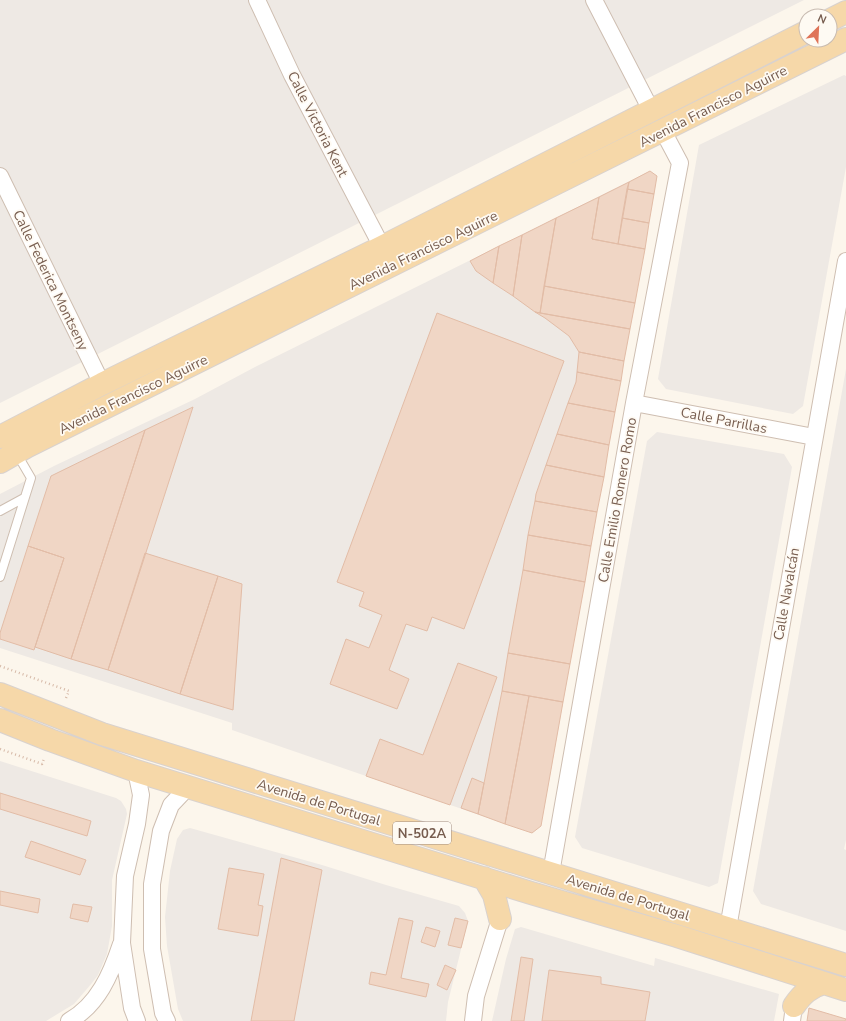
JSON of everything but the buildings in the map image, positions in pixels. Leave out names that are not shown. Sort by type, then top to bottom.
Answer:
[{"type":"main road","name":"Avenida Francisco Aguirre","points":[[0,437],[102,384],[382,247],[798,36]]},
{"type":"main road","name":"Avenida Francisco Aguirre","points":[[8,457],[846,39]]},
{"type":"main road","name":"Avenida de Portugal","points":[[0,694],[102,734],[846,965]]},
{"type":"main road","name":"Avenida de Portugal","points":[[0,720],[136,771],[189,786],[531,893],[677,936],[846,990]]},
{"type":"main road","points":[[484,878],[494,895],[500,919]]},
{"type":"main road","points":[[500,919],[514,902],[531,893]]},
{"type":"main road","points":[[784,970],[792,986],[793,1014]]},
{"type":"main road","points":[[793,1014],[799,998],[806,991],[824,983]]},
{"type":"street","name":"Calle Victoria Kent","points":[[257,0],[292,75],[382,247]]},
{"type":"street","points":[[594,0],[651,110]]},
{"type":"street","name":"Calle Emilio Romero Romo","points":[[552,873],[634,403],[680,163],[663,131]]},
{"type":"street","name":"Calle Federica Montseny","points":[[0,176],[102,384]]},
{"type":"street","name":"Calle Navalcán","points":[[728,928],[846,261]]},
{"type":"street","name":"Calle Parrillas","points":[[634,403],[814,437]]},
{"type":"street","points":[[136,771],[141,795],[137,824],[125,876],[122,943],[132,1008],[137,1021]]},
{"type":"street","points":[[167,1021],[163,1012],[152,949],[152,884],[161,831],[171,805],[189,786]]},
{"type":"street","points":[[473,1021],[476,996],[500,919]]},
{"type":"street","points":[[69,1021],[76,1017],[98,996],[111,973],[122,943]]},
{"type":"lane","points":[[0,577],[31,478],[8,457]]},
{"type":"lane","points":[[0,511],[24,498]]},
{"type":"shaded area","points":[[0,0],[804,0],[0,403]]},
{"type":"shaded area","points":[[844,75],[846,76],[846,167],[803,406],[793,414],[666,389],[658,379],[699,145]]},
{"type":"shaded area","points":[[650,171],[657,176],[541,826],[532,833],[232,730],[232,723],[0,648],[0,494],[54,466],[195,399],[255,367]]},
{"type":"shaded area","points":[[846,369],[846,840],[844,849],[846,850],[846,931],[761,904],[753,891]]},
{"type":"shaded area","points":[[657,432],[784,454],[792,467],[718,883],[709,887],[582,848],[575,837],[647,441]]},
{"type":"shaded area","points":[[0,761],[116,798],[121,801],[127,814],[112,880],[112,926],[107,954],[98,975],[74,1004],[46,1021],[0,1021]]},
{"type":"shaded area","points":[[190,828],[322,865],[459,906],[465,913],[468,921],[448,1002],[446,1021],[183,1021],[178,1009],[167,946],[165,917],[170,871],[177,839],[183,830]]},
{"type":"shaded area","points":[[521,927],[654,966],[655,958],[779,994],[774,1021],[492,1021],[506,959],[515,929]]}]
